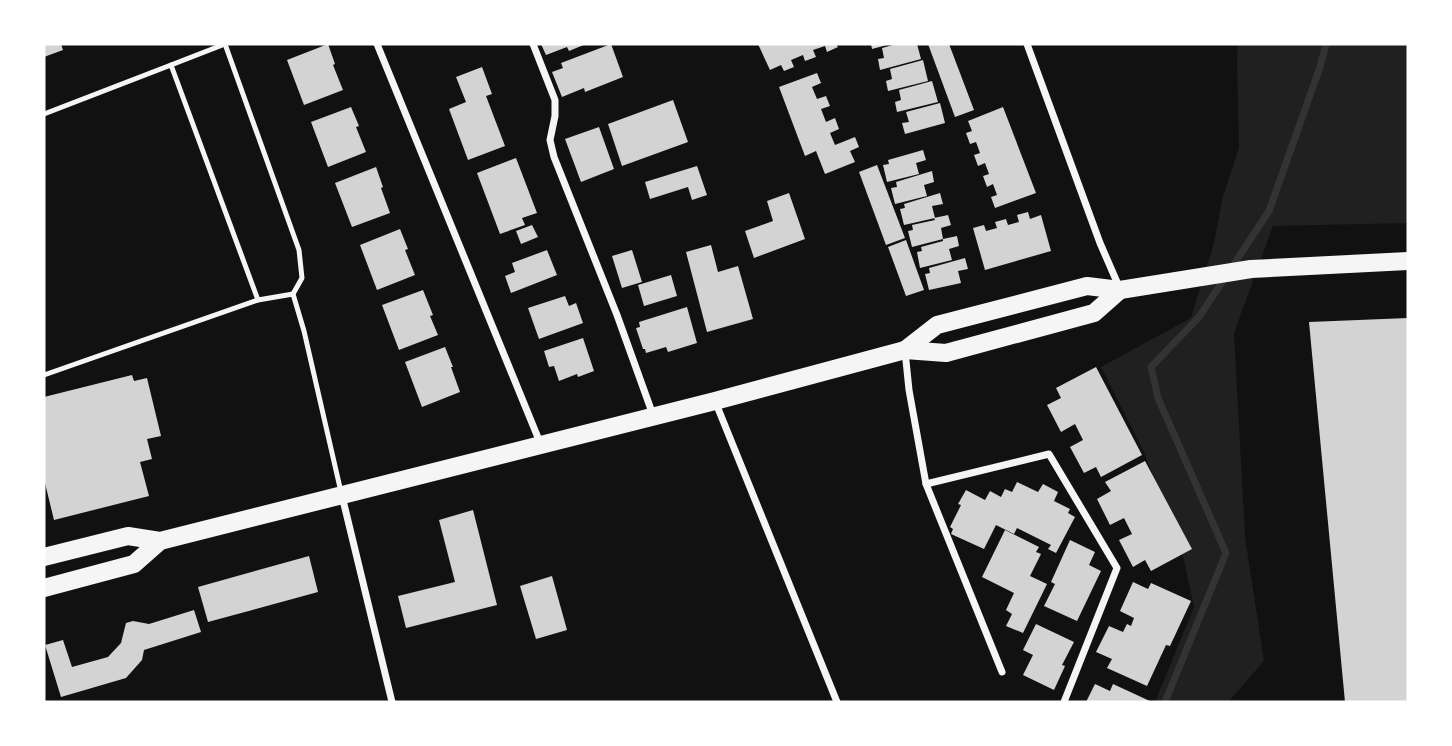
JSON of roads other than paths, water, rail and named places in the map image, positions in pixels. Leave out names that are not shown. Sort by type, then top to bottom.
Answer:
[{"type":"main road","points":[[905,350],[937,325],[1087,286],[1120,290],[1251,269],[1408,261]]},
{"type":"main road","points":[[44,556],[128,537],[160,541],[715,401],[905,350],[946,353],[1094,313],[1120,290]]},
{"type":"main road","points":[[44,588],[134,564],[160,541]]},
{"type":"street","points":[[377,44],[541,444]]},
{"type":"street","points":[[533,44],[555,100],[551,141],[555,157],[653,416]]},
{"type":"street","points":[[1027,44],[1120,290]]},
{"type":"street","points":[[905,350],[909,390],[926,484],[1002,672]]},
{"type":"street","points":[[715,401],[837,702]]},
{"type":"street","points":[[926,484],[1049,454],[1117,568],[1064,702]]},
{"type":"street","points":[[341,495],[392,702]]},
{"type":"lane","points":[[44,114],[225,44],[299,250],[302,278],[293,294],[304,331],[341,495]]},
{"type":"lane","points":[[171,65],[258,300]]},
{"type":"lane","points":[[44,375],[258,300],[293,294]]},
{"type":"waterway","points":[[1165,702],[1226,553],[1158,398],[1151,367],[1199,317],[1269,211],[1326,44]]}]
